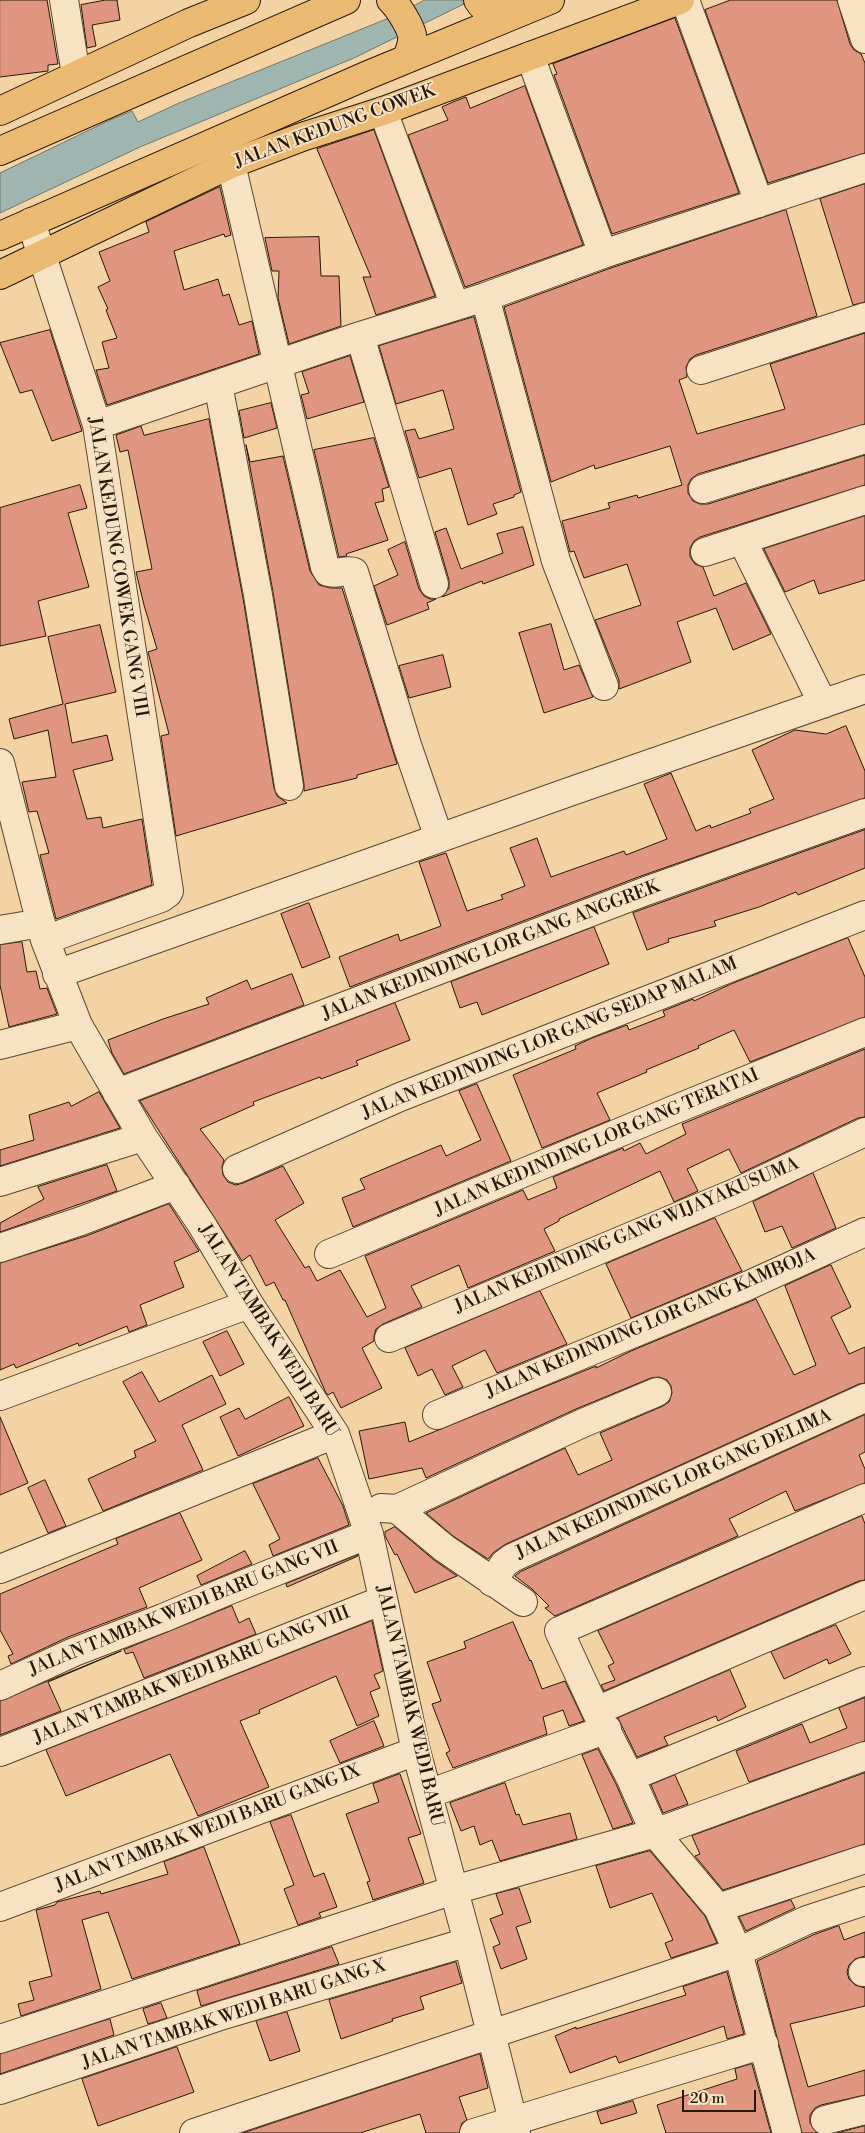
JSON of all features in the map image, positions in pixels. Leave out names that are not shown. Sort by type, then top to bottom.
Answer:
[{"type":"main road","points":[[0,111],[189,23],[246,0]]},
{"type":"main road","points":[[0,152],[346,0]]},
{"type":"main road","name":"JALAN KEDUNG COWEK","points":[[0,236],[409,48],[550,0]]},
{"type":"main road","name":"JALAN KEDUNG COWEK","points":[[0,275],[231,164],[302,137],[383,111],[680,0]]},
{"type":"main road","points":[[479,2],[496,13],[512,14]]},
{"type":"main road","points":[[394,3],[409,48]]},
{"type":"street","points":[[64,0],[76,75]]},
{"type":"street","points":[[685,0],[759,203]]},
{"type":"street","points":[[852,0],[865,39]]},
{"type":"street","points":[[530,56],[603,254]]},
{"type":"street","points":[[383,111],[454,306]]},
{"type":"street","points":[[231,164],[324,567],[328,572],[335,574],[349,571],[354,572],[407,745],[440,838]]},
{"type":"street","points":[[97,425],[278,363],[485,297],[603,254],[865,168]]},
{"type":"street","name":"JALAN KEDUNG COWEK GANG VIII","points":[[31,222],[97,425],[169,891],[161,898],[43,932]]},
{"type":"street","points":[[485,297],[556,561],[604,686]]},
{"type":"street","points":[[701,370],[865,317]]},
{"type":"street","points":[[360,336],[434,584]]},
{"type":"street","points":[[218,384],[258,595],[288,786]]},
{"type":"street","points":[[703,489],[865,439]]},
{"type":"street","points":[[705,552],[865,500]]},
{"type":"street","points":[[742,540],[823,704]]},
{"type":"street","points":[[63,972],[865,689]]},
{"type":"street","name":"JALAN TAMBAK WEDI BARU","points":[[0,763],[43,932],[63,972],[78,1025],[143,1137],[176,1185],[249,1304],[335,1434],[366,1523],[416,1751],[468,1942],[514,2127]]},
{"type":"street","name":"JALAN KEDINDING LOR GANG ANGGREK","points":[[118,1093],[646,891],[865,813]]},
{"type":"street","name":"JALAN KEDINDING LOR GANG SEDAP MALAM","points":[[237,1169],[400,1097],[865,915]]},
{"type":"street","points":[[0,930],[43,932]]},
{"type":"street","points":[[0,1045],[78,1025]]},
{"type":"street","name":"JALAN KEDINDING LOR GANG TERATAI","points":[[329,1254],[865,1032]]},
{"type":"street","name":"JALAN KEDINDING GANG WIJAYAKUSUMA","points":[[389,1338],[737,1192],[865,1132]]},
{"type":"street","points":[[0,1182],[143,1137]]},
{"type":"street","points":[[0,1248],[81,1221],[176,1185]]},
{"type":"street","name":"JALAN KEDINDING LOR GANG KAMBOJA","points":[[437,1415],[747,1286],[865,1232]]},
{"type":"street","points":[[0,1396],[249,1304]]},
{"type":"street","points":[[523,1602],[444,1548],[397,1509],[583,1423],[658,1392]]},
{"type":"street","name":"JALAN KEDINDING LOR GANG DELIMA","points":[[492,1582],[504,1564],[512,1558],[865,1398]]},
{"type":"street","points":[[0,1569],[335,1434]]},
{"type":"street","points":[[787,2133],[738,1952],[718,1908],[655,1833],[559,1631],[865,1498]]},
{"type":"street","name":"JALAN TAMBAK WEDI BARU GANG VII","points":[[0,1686],[366,1523],[382,1507],[397,1509]]},
{"type":"street","points":[[428,1794],[601,1720],[865,1595]]},
{"type":"street","name":"JALAN TAMBAK WEDI BARU GANG VIII","points":[[0,1752],[384,1600]]},
{"type":"street","points":[[630,1777],[865,1681]]},
{"type":"street","name":"JALAN TAMBAK WEDI BARU GANG IX","points":[[0,1906],[416,1751]]},
{"type":"street","points":[[0,2039],[454,1890],[655,1833],[865,1756]]},
{"type":"street","points":[[718,1908],[865,1859]]},
{"type":"street","points":[[194,2133],[738,1952],[807,1920],[865,1901]]},
{"type":"street","name":"JALAN TAMBAK WEDI BARU GANG X","points":[[0,2090],[223,2016],[468,1942]]},
{"type":"street","points":[[474,2133],[514,2127],[764,2044]]},
{"type":"street","points":[[825,2120],[865,2110]]},
{"type":"water","points":[[425,0],[472,0],[354,58],[140,147],[0,213],[0,173],[132,111],[138,122],[179,103],[394,16]]},
{"type":"building","points":[[0,0],[47,0],[58,64],[48,65],[48,71],[0,77]]},
{"type":"building","points":[[106,0],[117,0],[120,20],[92,25],[96,46],[87,48],[81,5]]},
{"type":"building","points":[[731,0],[837,0],[850,44],[854,50],[861,54],[865,63],[865,153],[768,183],[705,10]]},
{"type":"building","points":[[675,18],[739,193],[612,234],[554,75],[557,74],[553,64]]},
{"type":"building","points":[[525,86],[583,245],[465,287],[408,135],[448,120],[442,107],[453,102],[466,97],[470,108]]},
{"type":"building","points":[[374,130],[435,296],[376,315],[363,277],[371,277],[317,149]]},
{"type":"building","points":[[865,184],[865,302],[853,305],[820,199]]},
{"type":"building","points":[[220,187],[231,235],[225,237],[224,234],[174,251],[184,290],[218,279],[223,296],[229,294],[239,325],[252,321],[259,354],[107,405],[96,370],[109,368],[102,342],[117,338],[106,310],[108,309],[98,287],[110,281],[99,252],[149,232],[146,222]]},
{"type":"building","points":[[786,210],[817,316],[696,355],[690,359],[686,367],[687,377],[679,380],[697,434],[785,409],[770,364],[865,333],[865,424],[698,474],[691,479],[688,485],[688,493],[693,501],[700,504],[708,504],[865,455],[865,485],[700,537],[694,541],[690,548],[690,557],[695,564],[703,567],[714,596],[746,583],[771,634],[733,650],[716,608],[677,622],[691,662],[619,689],[619,680],[595,620],[641,605],[627,564],[584,578],[574,551],[570,552],[562,521],[610,508],[608,503],[637,495],[638,498],[682,485],[670,446],[595,469],[594,465],[551,482],[504,307],[608,269]]},
{"type":"building","points":[[319,237],[321,276],[339,276],[341,326],[289,344],[278,298],[279,271],[272,271],[265,238]]},
{"type":"building","points":[[474,317],[521,492],[514,495],[514,497],[493,504],[497,514],[468,525],[451,468],[419,478],[405,431],[415,429],[419,439],[454,429],[443,390],[396,404],[379,346]]},
{"type":"building","points":[[50,330],[82,431],[52,441],[32,390],[20,393],[0,343]]},
{"type":"building","points":[[350,356],[364,402],[307,419],[301,395],[309,393],[302,372]]},
{"type":"building","points":[[271,403],[277,428],[244,438],[239,411]]},
{"type":"building","points":[[209,419],[243,598],[274,788],[277,796],[287,803],[176,836],[161,736],[169,734],[148,652],[157,649],[136,572],[152,569],[128,450],[120,452],[116,435],[141,426],[144,435]]},
{"type":"building","points":[[374,438],[389,487],[382,489],[384,501],[375,503],[388,540],[346,554],[347,556],[339,557],[314,450]]},
{"type":"building","points":[[246,445],[250,462],[283,456],[310,571],[319,585],[342,588],[397,764],[357,775],[357,778],[304,791],[273,592]]},
{"type":"building","points":[[80,485],[87,508],[68,513],[89,587],[38,601],[46,636],[0,646],[0,508]]},
{"type":"building","points":[[865,516],[865,580],[819,594],[814,580],[785,592],[764,549]]},
{"type":"building","points":[[523,527],[534,565],[483,584],[482,581],[442,597],[449,588],[449,580],[435,532],[446,528],[461,569],[503,553],[497,534]]},
{"type":"building","points":[[405,542],[419,589],[424,596],[436,599],[427,603],[429,609],[387,625],[374,586],[398,575],[388,550]]},
{"type":"building","points":[[551,624],[564,670],[579,665],[593,697],[544,713],[519,633]]},
{"type":"building","points":[[100,625],[116,692],[65,704],[72,743],[107,735],[113,760],[73,770],[87,819],[101,817],[103,828],[142,819],[152,885],[56,919],[40,855],[49,853],[37,811],[29,812],[22,782],[56,777],[48,730],[14,739],[9,719],[63,704],[48,637]]},
{"type":"building","points":[[443,655],[451,687],[409,698],[399,666]]},
{"type":"building","points":[[846,726],[865,771],[865,798],[641,876],[350,987],[339,957],[398,934],[400,941],[441,926],[419,862],[446,853],[467,911],[503,899],[501,895],[525,886],[510,848],[537,838],[551,877],[624,851],[626,855],[667,839],[644,784],[671,773],[696,831],[710,825],[711,828],[751,813],[749,809],[774,799],[752,750],[795,730],[826,734]]},
{"type":"building","points":[[865,830],[865,868],[798,895],[796,892],[759,907],[714,921],[716,926],[668,939],[669,942],[647,950],[633,913]]},
{"type":"building","points":[[309,903],[330,957],[302,968],[281,914]]},
{"type":"building","points":[[594,927],[609,964],[482,1015],[477,1002],[460,1008],[451,982]]},
{"type":"building","points":[[848,938],[865,977],[865,1017],[750,1062],[734,1030],[698,1046],[699,1048],[646,1070],[647,1072],[597,1093],[610,1120],[542,1148],[513,1075],[576,1049],[575,1046],[592,1038],[627,1025],[629,1030],[665,1016],[663,1011],[693,999],[694,1001],[731,984]]},
{"type":"building","points":[[22,942],[27,972],[36,971],[40,989],[47,988],[57,1014],[9,1027],[0,985],[0,945]]},
{"type":"building","points":[[292,974],[304,1005],[124,1074],[112,1053],[108,1040],[209,1004],[206,998],[247,980],[251,989]]},
{"type":"building","points":[[395,1003],[410,1040],[356,1061],[358,1065],[253,1102],[254,1105],[200,1129],[224,1160],[222,1167],[223,1175],[228,1182],[236,1185],[243,1183],[283,1166],[304,1203],[275,1220],[305,1268],[309,1266],[317,1281],[340,1270],[367,1317],[386,1308],[365,1256],[523,1190],[528,1200],[557,1188],[553,1177],[623,1148],[624,1151],[640,1143],[646,1154],[686,1134],[682,1124],[865,1049],[865,1117],[858,1118],[741,1173],[729,1149],[687,1169],[698,1191],[674,1202],[660,1171],[559,1219],[559,1221],[544,1229],[555,1251],[468,1288],[459,1265],[411,1286],[422,1307],[383,1324],[376,1329],[374,1341],[362,1348],[382,1388],[341,1408],[333,1392],[328,1395],[326,1393],[285,1300],[283,1300],[274,1282],[266,1286],[250,1255],[242,1261],[140,1101]]},
{"type":"building","points":[[477,1084],[511,1161],[353,1227],[342,1198],[365,1189],[360,1179],[441,1145],[446,1156],[481,1140],[459,1091]]},
{"type":"building","points":[[99,1092],[120,1128],[0,1166],[0,1150],[34,1140],[29,1115],[69,1102],[71,1106]]},
{"type":"building","points":[[107,1165],[117,1191],[0,1232],[0,1223],[44,1199],[38,1187]]},
{"type":"building","points":[[813,1173],[836,1228],[792,1248],[782,1226],[765,1232],[753,1202]]},
{"type":"building","points":[[169,1204],[199,1251],[174,1262],[184,1287],[140,1305],[147,1325],[129,1332],[127,1326],[79,1346],[78,1343],[16,1368],[14,1364],[0,1370],[0,1263],[86,1236]]},
{"type":"building","points":[[715,1218],[742,1271],[631,1318],[606,1264]]},
{"type":"building","points":[[831,1265],[851,1307],[831,1317],[849,1354],[865,1347],[865,1383],[859,1384],[506,1544],[494,1552],[488,1559],[453,1536],[426,1513],[565,1448],[578,1475],[612,1460],[600,1433],[669,1402],[672,1393],[671,1386],[667,1380],[659,1377],[651,1378],[576,1409],[426,1478],[422,1468],[369,1479],[359,1431],[405,1422],[409,1442],[596,1366],[596,1368],[631,1351],[756,1299],[794,1375],[816,1365],[785,1286]]},
{"type":"building","points":[[540,1291],[567,1344],[497,1373],[485,1350],[452,1366],[463,1387],[445,1395],[432,1369],[418,1376],[405,1348]]},
{"type":"building","points":[[227,1331],[244,1364],[220,1376],[203,1342]]},
{"type":"building","points":[[142,1372],[159,1402],[212,1375],[226,1404],[182,1425],[203,1470],[103,1511],[88,1479],[136,1457],[134,1451],[156,1441],[123,1382]]},
{"type":"building","points":[[289,1397],[304,1426],[238,1456],[220,1417],[239,1408],[245,1419]]},
{"type":"building","points":[[865,1415],[865,1452],[859,1455],[865,1469],[865,1483],[795,1511],[786,1491],[729,1519],[738,1536],[555,1616],[545,1608],[549,1606],[532,1589],[515,1576],[520,1572]]},
{"type":"building","points":[[0,1417],[28,1483],[0,1495]]},
{"type":"building","points":[[318,1458],[343,1506],[349,1525],[273,1556],[269,1545],[280,1539],[253,1484]]},
{"type":"building","points":[[45,1480],[66,1526],[48,1533],[28,1488]]},
{"type":"building","points":[[180,1513],[202,1560],[139,1588],[147,1607],[68,1637],[11,1664],[8,1656],[13,1654],[0,1630],[0,1594],[118,1544],[116,1539]]},
{"type":"building","points":[[862,1516],[865,1524],[865,1580],[604,1691],[601,1685],[615,1680],[608,1666],[614,1663],[598,1631]]},
{"type":"building","points":[[395,1527],[434,1560],[457,1576],[415,1593],[397,1554],[395,1555],[385,1536],[385,1532]]},
{"type":"building","points":[[245,1551],[252,1564],[201,1585],[197,1576]]},
{"type":"building","points":[[358,1556],[287,1587],[286,1584]]},
{"type":"building","points":[[232,1606],[239,1623],[249,1618],[256,1634],[144,1678],[133,1652],[126,1654],[124,1650]]},
{"type":"building","points":[[372,1621],[383,1671],[374,1675],[380,1688],[370,1692],[379,1716],[357,1726],[336,1676],[259,1710],[260,1713],[240,1721],[269,1787],[198,1816],[170,1754],[66,1796],[46,1750]]},
{"type":"building","points":[[513,1622],[542,1689],[565,1681],[584,1721],[569,1726],[563,1710],[543,1717],[547,1734],[453,1768],[446,1753],[450,1751],[432,1704],[441,1701],[427,1662],[466,1648],[464,1642]]},
{"type":"building","points":[[836,1625],[851,1654],[829,1664],[827,1659],[784,1679],[771,1652]]},
{"type":"building","points":[[121,1651],[48,1682],[61,1711],[0,1735],[0,1701]]},
{"type":"building","points":[[730,1670],[746,1707],[718,1721],[716,1716],[664,1737],[668,1745],[637,1757],[618,1718]]},
{"type":"building","points":[[865,1698],[865,1741],[749,1782],[736,1751],[802,1724],[810,1743],[847,1728],[839,1708]]},
{"type":"building","points":[[374,1721],[384,1746],[340,1763],[330,1741]]},
{"type":"building","points":[[598,1749],[633,1823],[613,1829],[582,1755]]},
{"type":"building","points":[[865,1773],[865,1844],[723,1890],[695,1856],[700,1854],[692,1836]]},
{"type":"building","points":[[400,1774],[421,1834],[408,1838],[424,1883],[373,1900],[367,1882],[370,1881],[346,1814],[379,1802],[373,1784]]},
{"type":"building","points":[[675,1775],[688,1804],[663,1813],[651,1785]]},
{"type":"building","points":[[505,1783],[516,1815],[519,1814],[523,1825],[570,1813],[577,1839],[500,1861],[492,1840],[480,1845],[474,1826],[461,1831],[450,1803]]},
{"type":"building","points":[[291,1815],[314,1877],[324,1873],[337,1907],[319,1913],[321,1917],[298,1925],[284,1889],[294,1885],[270,1822]]},
{"type":"building","points":[[204,1847],[240,1944],[132,1979],[108,1912],[82,1920],[101,1989],[21,2016],[18,2004],[34,2000],[29,1982],[52,1976],[36,1910],[55,1905],[57,1902],[100,1891],[101,1894],[168,1874],[164,1862]]},
{"type":"building","points":[[650,1851],[705,1916],[717,1943],[671,1958],[665,1943],[673,1940],[652,1893],[610,1908],[596,1866]]},
{"type":"building","points":[[519,1888],[531,1922],[516,1927],[527,1959],[501,1969],[493,1947],[500,1944],[490,1919],[503,1914],[496,1894]]},
{"type":"building","points":[[791,1900],[795,1908],[746,1931],[739,1917]]},
{"type":"building","points":[[839,1926],[844,1940],[865,1932],[865,1956],[855,1959],[849,1965],[847,1972],[849,1979],[855,1985],[865,1988],[865,2006],[790,2024],[808,2087],[865,2070],[865,2095],[815,2108],[810,2115],[810,2123],[817,2133],[802,2133],[757,1961],[813,1935]]},
{"type":"building","points":[[332,1947],[339,1964],[201,2006],[197,1991]]},
{"type":"building","points":[[456,1962],[462,1983],[420,1997],[424,2009],[341,2039],[329,2000]]},
{"type":"building","points":[[727,1972],[744,2034],[727,2039],[724,2026],[619,2063],[616,2056],[570,2073],[555,2036],[576,2027],[576,2029],[686,1995],[683,1987]]},
{"type":"building","points":[[161,2003],[167,2018],[148,2024],[143,2009]]},
{"type":"building","points":[[287,2012],[300,2051],[270,2061],[256,2021]]},
{"type":"building","points":[[110,2019],[114,2035],[0,2074],[0,2054]]},
{"type":"building","points":[[177,2047],[194,2092],[98,2126],[82,2079]]},
{"type":"building","points":[[480,2054],[488,2088],[459,2097],[467,2120],[462,2123],[459,2133],[426,2133],[420,2114],[360,2133],[243,2133]]},
{"type":"building","points":[[752,2064],[771,2133],[666,2133],[657,2105],[737,2079],[735,2069]]},
{"type":"building","points":[[633,2101],[637,2113],[601,2124],[597,2112]]},
{"type":"building","points":[[865,2126],[865,2133],[837,2133]]}]
